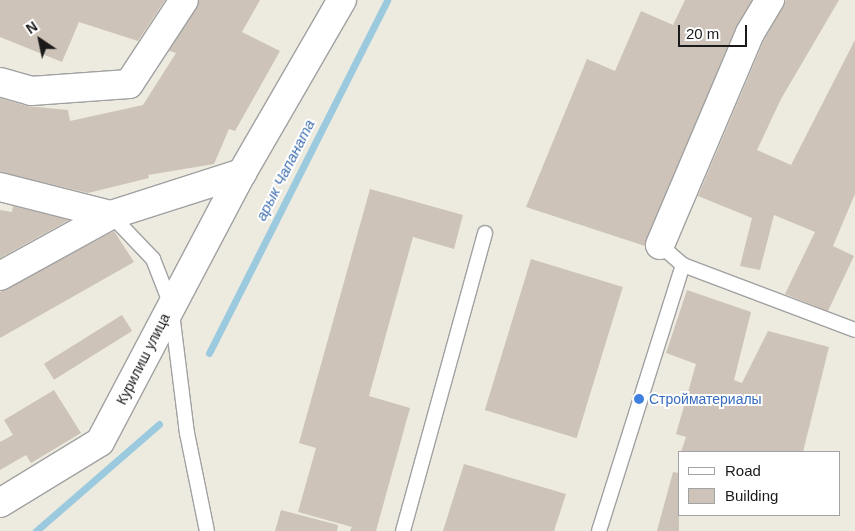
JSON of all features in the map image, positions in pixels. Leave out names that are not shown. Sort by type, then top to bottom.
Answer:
[{"type":"street","points":[[0,82],[31,91],[129,84],[184,0]]},
{"type":"street","name":"Курилиш улица","points":[[0,502],[100,442],[242,174],[342,0]]},
{"type":"street","points":[[660,245],[750,33],[770,0]]},
{"type":"street","points":[[0,276],[111,215],[242,174]]},
{"type":"street","points":[[0,188],[111,215]]},
{"type":"lane","points":[[111,215],[153,259],[171,305],[175,353],[187,433],[207,531]]},
{"type":"lane","points":[[403,531],[485,232]]},
{"type":"lane","points":[[660,245],[683,265],[855,330]]},
{"type":"lane","points":[[599,531],[683,265]]},
{"type":"building","points":[[0,0],[165,0],[138,41],[79,22],[62,62],[0,37]]},
{"type":"building","points":[[199,0],[260,0],[242,32],[280,51],[235,131],[229,129],[214,164],[148,175],[149,178],[88,193],[0,172],[0,98],[27,106],[68,110],[70,121],[143,105],[176,53],[169,51]]},
{"type":"building","points":[[685,0],[752,0],[736,27],[645,246],[526,207],[587,59],[615,71],[641,11],[673,25]]},
{"type":"building","points":[[786,0],[839,0],[781,99],[757,150],[791,165],[855,40],[855,194],[833,246],[854,256],[828,311],[785,294],[815,232],[774,215],[760,270],[740,266],[752,218],[698,196],[764,40]]},
{"type":"building","points":[[370,189],[463,215],[454,249],[413,237],[369,396],[410,408],[376,531],[350,531],[352,527],[298,512],[316,448],[299,443]]},
{"type":"building","points":[[13,206],[69,220],[0,258],[0,210],[12,212]]},
{"type":"building","points":[[114,231],[134,262],[0,338],[0,292]]},
{"type":"building","points":[[531,259],[623,287],[577,438],[485,410]]},
{"type":"building","points":[[687,290],[751,312],[734,380],[742,383],[768,331],[829,347],[803,451],[681,451],[686,437],[676,434],[696,364],[666,353]]},
{"type":"building","points":[[122,315],[132,331],[54,380],[44,364]]},
{"type":"building","points":[[54,390],[81,433],[31,463],[26,455],[0,470],[0,442],[13,435],[4,420]]},
{"type":"building","points":[[464,464],[566,494],[554,531],[443,531]]},
{"type":"building","points":[[673,472],[678,473],[679,531],[657,531]]},
{"type":"building","points":[[281,510],[338,525],[337,531],[275,531]]},
{"type":"waterway","name":"арык Чапаната","points":[[209,353],[387,0]]},
{"type":"waterway","name":"арык Чапаната","points":[[36,531],[159,424]]},
{"type":"place","name":"Стройматериалы","points":[[639,399]]}]
